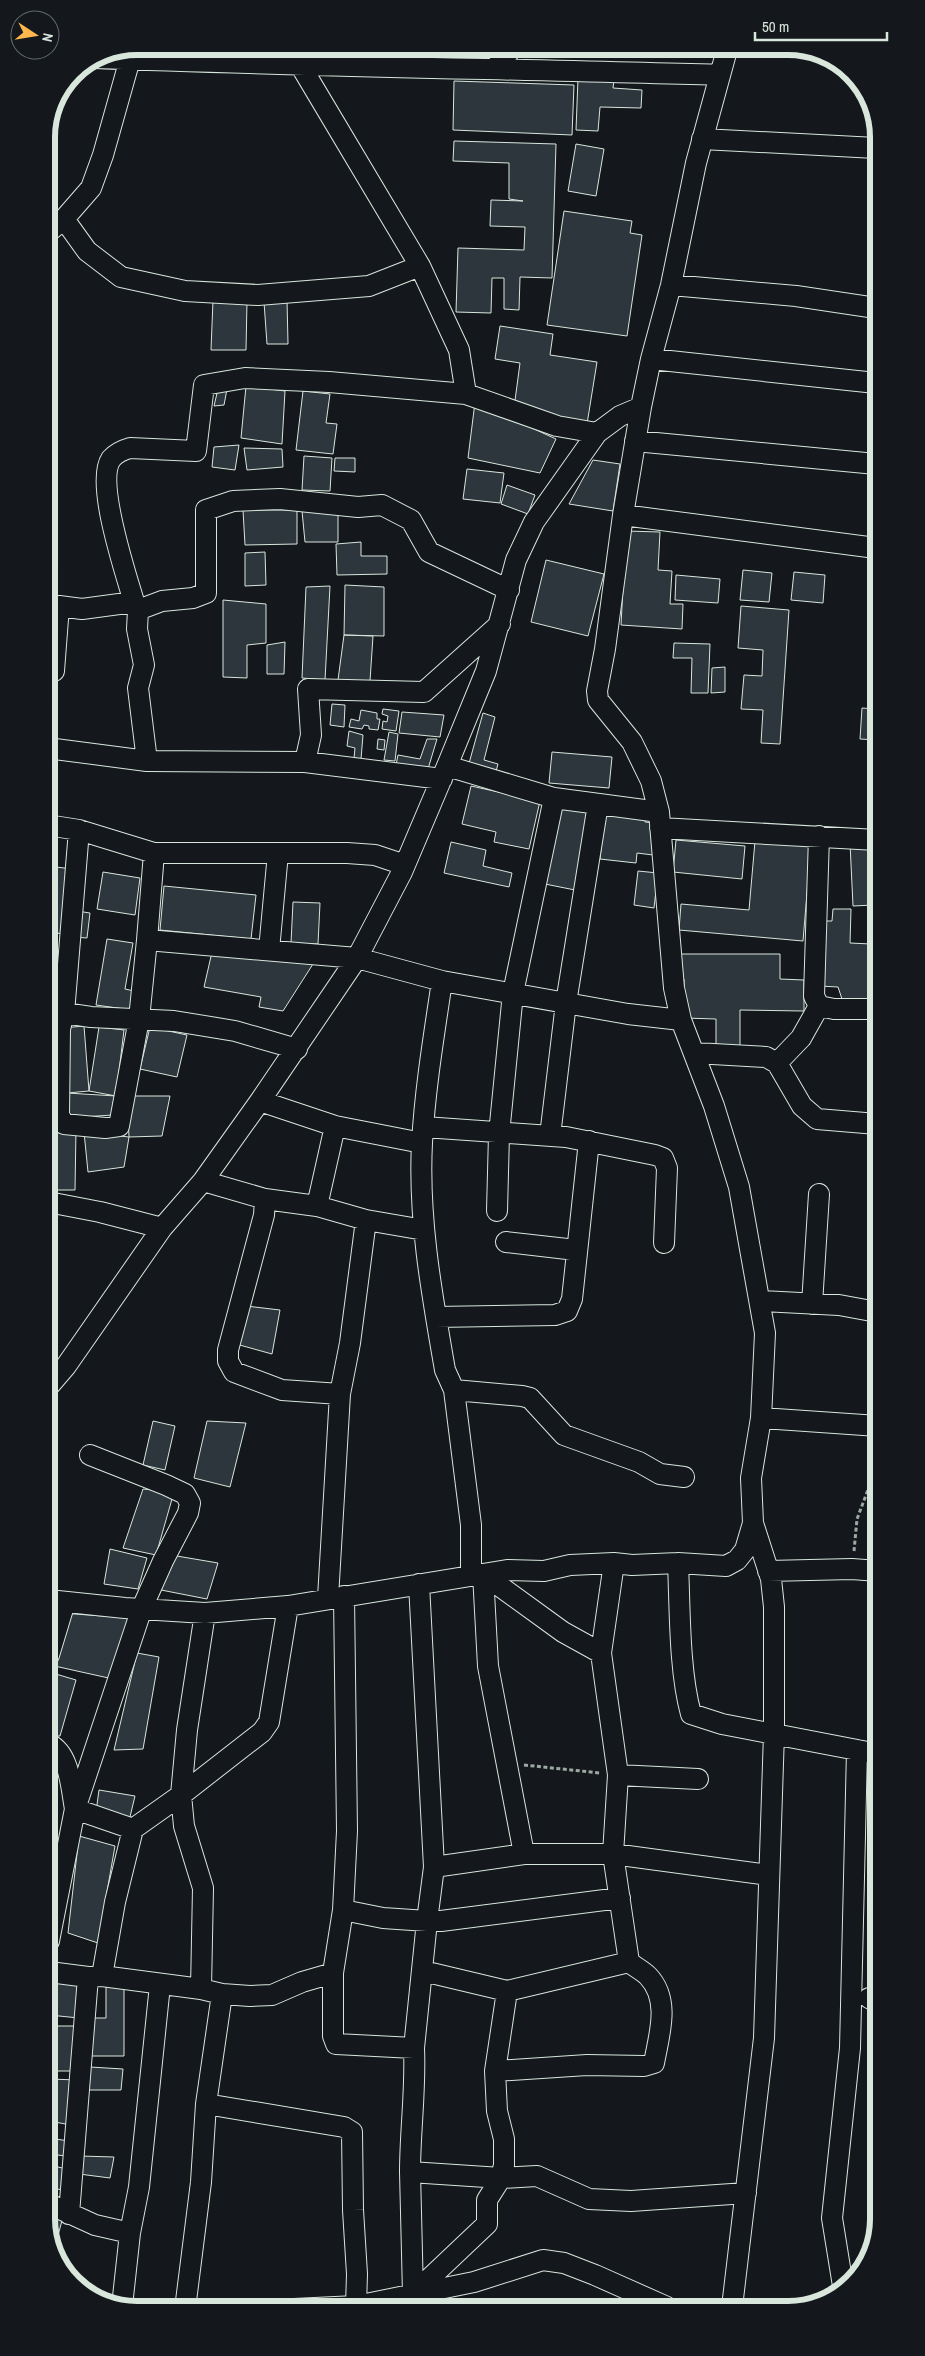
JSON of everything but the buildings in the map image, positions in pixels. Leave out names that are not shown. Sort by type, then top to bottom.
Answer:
[{"type":"street","points":[[494,69],[506,55]]},
{"type":"street","points":[[726,55],[702,139],[671,285],[651,359],[641,406],[597,691],[598,700],[605,712],[632,742],[651,781],[660,820],[674,988],[681,1020],[714,1106],[738,1187],[761,1301],[765,1333],[762,1418],[751,1478],[753,1523],[768,1571],[774,1606],[774,1733],[764,2038],[733,2301]]},
{"type":"street","points":[[115,59],[720,76]]},
{"type":"street","points":[[55,226],[91,188],[103,155],[130,59]]},
{"type":"street","points":[[299,63],[420,266],[459,350],[466,394]]},
{"type":"street","points":[[702,139],[870,148]]},
{"type":"street","points":[[64,219],[87,251],[121,277],[185,290],[258,295],[369,286],[420,266]]},
{"type":"street","points":[[671,285],[796,296],[870,307]]},
{"type":"street","points":[[651,359],[870,382]]},
{"type":"street","points":[[55,658],[59,606],[82,609],[134,602],[109,510],[106,474],[111,460],[121,450],[130,448],[196,451],[204,386],[244,378],[329,382],[466,394],[557,426],[597,433]]},
{"type":"street","points":[[55,1379],[66,1366],[162,1228],[203,1181],[297,1049],[357,958],[405,865],[445,773],[486,672],[516,560],[534,522],[597,433],[620,416],[641,406]]},
{"type":"street","points":[[635,441],[870,463]]},
{"type":"street","points":[[147,761],[138,688],[144,664],[137,629],[138,610],[162,602],[193,598],[206,593],[206,510],[233,501],[280,499],[358,507],[382,506],[411,520],[429,552],[509,590]]},
{"type":"street","points":[[623,515],[870,547]]},
{"type":"street","points":[[305,762],[312,735],[308,689],[424,692],[500,624]]},
{"type":"street","points":[[55,749],[147,761],[305,762],[445,773],[554,798],[598,804],[660,820],[870,840]]},
{"type":"street","points":[[497,1211],[499,1134],[513,993],[554,798]]},
{"type":"street","points":[[550,1136],[566,1003],[598,804]]},
{"type":"street","points":[[55,826],[79,830],[154,853],[375,855],[405,865]]},
{"type":"street","points":[[79,830],[56,1013],[60,1029],[59,1115],[64,1124],[105,1128],[119,1126],[139,1019],[154,853]]},
{"type":"street","points":[[819,836],[814,996],[819,1006]]},
{"type":"street","points":[[269,950],[278,853]]},
{"type":"street","points":[[147,940],[357,958],[442,981],[628,1014],[681,1020]]},
{"type":"street","points":[[442,981],[427,1084],[423,1135],[424,1230],[445,1370],[454,1390],[488,1666],[524,1854]]},
{"type":"street","points":[[819,1006],[834,1009],[870,1008]]},
{"type":"street","points":[[777,1063],[801,1038],[819,1006]]},
{"type":"street","points":[[56,1013],[216,1027],[297,1049]]},
{"type":"street","points":[[695,1053],[766,1057],[777,1063],[802,1106],[817,1119],[870,1123]]},
{"type":"street","points":[[260,1101],[335,1126],[423,1135],[499,1134],[550,1136],[589,1141],[663,1158],[667,1168],[664,1243]]},
{"type":"street","points":[[317,1206],[335,1126]]},
{"type":"street","points":[[436,1317],[554,1315],[567,1311],[572,1300],[589,1141]]},
{"type":"street","points":[[203,1181],[266,1199],[317,1206],[366,1220],[424,1230]]},
{"type":"street","points":[[812,1304],[819,1194]]},
{"type":"street","points":[[266,1199],[264,1215],[228,1350],[228,1361],[234,1372],[282,1390],[340,1394]]},
{"type":"street","points":[[55,1203],[100,1212],[162,1228]]},
{"type":"street","points":[[366,1220],[350,1343],[340,1394],[336,1597],[346,1831],[344,1910],[333,1973],[333,2036],[336,2044],[414,2048]]},
{"type":"street","points":[[506,1242],[576,1250]]},
{"type":"street","points":[[761,1301],[839,1305],[870,1311]]},
{"type":"street","points":[[454,1390],[530,1398],[564,1435],[639,1462],[660,1474],[684,1477]]},
{"type":"street","points":[[762,1418],[870,1425]]},
{"type":"street","points":[[55,1911],[75,1809],[142,1608],[163,1561],[188,1513],[190,1503],[185,1494],[90,1455]]},
{"type":"street","points":[[56,1601],[205,1613],[288,1606],[507,1570],[544,1571],[570,1565],[614,1564],[678,1563],[726,1566],[737,1560],[745,1550],[753,1523]]},
{"type":"street","points":[[678,1563],[682,1645],[687,1700],[691,1714],[722,1724],[870,1752]]},
{"type":"street","points":[[494,2071],[587,2065],[644,2066],[654,2063],[660,2031],[662,1999],[648,1977],[629,1962],[613,1854],[618,1775],[601,1653],[614,1564]]},
{"type":"street","points":[[768,1571],[852,1569],[870,1571]]},
{"type":"street","points":[[477,1575],[563,1632],[601,1653]]},
{"type":"street","points":[[413,2294],[410,2172],[415,2067],[414,2048],[434,1867],[419,1584]]},
{"type":"street","points":[[69,2214],[95,1976],[133,1829],[181,1795],[262,1732],[269,1722],[288,1606]]},
{"type":"street","points":[[200,1988],[203,1888],[184,1826],[181,1795],[187,1730],[205,1613]]},
{"type":"street","points":[[55,1748],[59,1750],[68,1771],[75,1809]]},
{"type":"street","points":[[842,2280],[832,2218],[850,2048],[857,1750]]},
{"type":"street","points":[[618,1775],[698,1779]]},
{"type":"street","points":[[75,1809],[133,1829]]},
{"type":"street","points":[[434,1867],[524,1854],[613,1854],[769,1875]]},
{"type":"street","points":[[344,1910],[384,1918],[441,1921],[620,1898]]},
{"type":"street","points":[[423,1971],[507,1991],[629,1962]]},
{"type":"street","points":[[55,1973],[200,1988],[222,1994],[250,1996],[272,1995],[302,1982],[333,1973]]},
{"type":"street","points":[[123,2299],[130,2233],[139,2187],[160,1985]]},
{"type":"street","points":[[413,2294],[487,2224],[487,2200],[501,2178],[504,2139],[497,2111],[494,2071],[507,1991]]},
{"type":"street","points":[[186,2301],[201,2182],[206,2104],[222,1994]]},
{"type":"street","points":[[206,2104],[344,2127],[352,2132],[353,2210],[357,2274],[356,2301]]},
{"type":"street","points":[[410,2172],[501,2178],[537,2176],[589,2199],[631,2201],[746,2193]]},
{"type":"street","points":[[55,2207],[95,2226],[130,2233]]},
{"type":"street","points":[[380,2301],[474,2282],[543,2260],[564,2263],[595,2274],[654,2301]]},
{"type":"path","points":[[852,1569],[857,1519],[870,1485]]},
{"type":"path","points":[[506,1763],[618,1775]]}]
